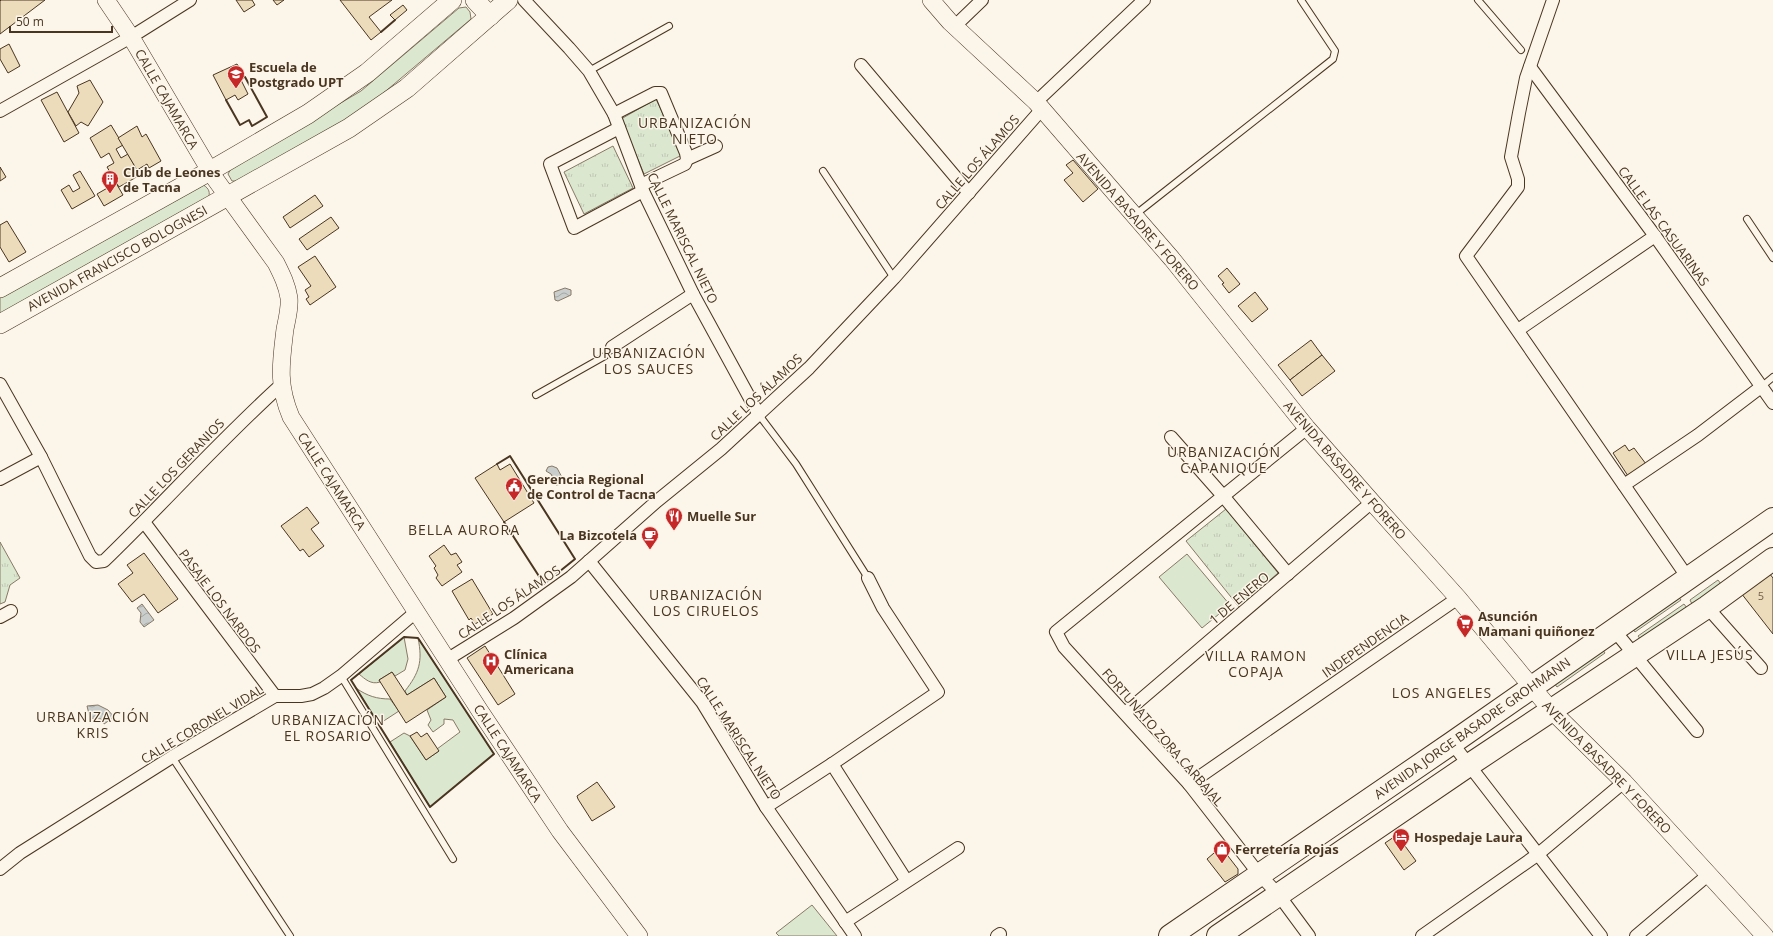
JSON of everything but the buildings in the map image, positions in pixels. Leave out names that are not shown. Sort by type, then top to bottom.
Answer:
[{"type":"highway","name":"AVENIDA JORGE BASADRE GROHMANN","points":[[1170,936],[1452,743],[1773,519]]},
{"type":"highway","points":[[1722,554],[1742,580]]},
{"type":"highway","name":"AVENIDA JORGE BASADRE GROHMANN","points":[[1218,936],[1469,765],[1706,607],[1772,560]]},
{"type":"main road","points":[[0,288],[210,171],[339,94],[394,52],[452,0]]},
{"type":"main road","points":[[475,0],[490,16]]},
{"type":"main road","name":"AVENIDA FRANCISCO BOLOGNESI","points":[[0,324],[226,196],[318,147],[377,110],[407,88],[508,0]]},
{"type":"street","name":"CALLE CAJAMARCA","points":[[106,0],[226,196],[276,263],[287,287],[289,300],[282,354],[281,385],[284,402],[299,431],[560,831],[639,936]]},
{"type":"street","points":[[0,111],[130,37],[190,0]]},
{"type":"street","name":"CALLE MARISCAL NIETO","points":[[524,0],[589,71],[614,114],[642,188],[693,294],[759,415]]},
{"type":"street","name":"AVENIDA BASADRE Y FORERO","points":[[930,0],[955,26],[1039,106],[1172,259],[1307,428],[1458,598],[1551,710],[1624,782],[1765,936]]},
{"type":"street","points":[[955,26],[982,0]]},
{"type":"street","name":"CALLE LOS ÁLAMOS","points":[[448,659],[571,578],[657,501],[721,449],[809,368],[894,278],[969,193],[1039,106],[1144,0]]},
{"type":"street","points":[[1553,0],[1523,92],[1511,157],[1518,180],[1518,187],[1466,256],[1688,578]]},
{"type":"street","points":[[861,65],[969,193]]},
{"type":"street","name":"CALLE LAS CASUARINAS","points":[[1530,67],[1655,236],[1773,403]]},
{"type":"street","points":[[614,114],[655,92],[661,93],[688,159]]},
{"type":"street","points":[[619,128],[550,164],[574,228],[685,164],[688,159],[716,146]]},
{"type":"street","points":[[1518,330],[1655,236]]},
{"type":"street","points":[[612,348],[693,294]]},
{"type":"street","points":[[0,384],[41,457],[0,479]]},
{"type":"street","name":"CALLE LOS GERANIOS","points":[[41,457],[90,556],[96,562],[104,561],[144,522],[211,450],[281,385]]},
{"type":"street","points":[[1624,486],[1698,435],[1761,387]]},
{"type":"street","points":[[1224,497],[1307,428]]},
{"type":"street","points":[[1171,438],[1224,497],[1288,574]]},
{"type":"street","name":"FORTUNATO ZORA CARBAJAL","points":[[1224,497],[1056,632],[1064,647],[1189,784],[1259,874],[1278,894],[1309,936]]},
{"type":"street","name":"1 DE ENERO","points":[[1124,713],[1372,502]]},
{"type":"street","name":"PASAJE LOS NARDOS","points":[[144,522],[274,696]]},
{"type":"street","name":"CALLE MARISCAL NIETO","points":[[589,561],[702,702],[766,807],[855,936]]},
{"type":"street","points":[[766,807],[938,692],[883,608],[868,578]]},
{"type":"street","name":"INDEPENDENCIA","points":[[1189,784],[1458,598]]},
{"type":"street","points":[[1706,607],[1761,668]]},
{"type":"street","points":[[0,618],[11,611]]},
{"type":"street","name":"CALLE CORONEL VIDAL","points":[[0,868],[20,853],[172,757],[274,696],[312,694],[324,688],[341,676],[416,612]]},
{"type":"street","points":[[1614,630],[1696,731]]},
{"type":"street","points":[[1452,743],[1601,936]]},
{"type":"street","points":[[832,764],[906,880]]},
{"type":"street","points":[[1422,936],[1537,855],[1624,782]]},
{"type":"street","points":[[845,922],[906,880],[958,848]]},
{"type":"street","points":[[1636,936],[1708,875]]},
{"type":"lane","points":[[1134,215],[1333,59],[1335,51],[1301,0]]},
{"type":"lane","points":[[1478,0],[1521,50]]},
{"type":"lane","points":[[589,71],[669,26]]},
{"type":"lane","points":[[823,171],[894,278]]},
{"type":"lane","points":[[1747,220],[1773,258]]},
{"type":"lane","points":[[536,395],[605,356],[612,348]]},
{"type":"lane","points":[[1761,387],[1773,377]]},
{"type":"lane","points":[[759,415],[796,464],[868,578]]},
{"type":"lane","points":[[341,676],[453,859]]},
{"type":"lane","points":[[172,757],[290,936]]},
{"type":"green space","points":[[466,7],[470,12],[471,19],[361,112],[241,181],[232,181],[228,174],[232,167],[361,91],[459,8]]},
{"type":"green space","points":[[656,99],[682,155],[644,174],[621,119]]},
{"type":"green space","points":[[613,146],[633,188],[584,214],[564,172]]},
{"type":"green space","points":[[202,184],[208,189],[209,197],[0,316],[0,298]]},
{"type":"green space","points":[[1226,509],[1278,573],[1239,607],[1186,541]]},
{"type":"green space","points":[[0,542],[20,578],[10,585],[5,602],[0,604]]},
{"type":"green space","points":[[1187,554],[1230,605],[1202,628],[1159,577]]},
{"type":"green space","points":[[1718,580],[1721,584],[1692,604],[1690,600]]},
{"type":"green space","points":[[1678,596],[1681,600],[1635,632],[1632,628]]},
{"type":"green space","points":[[1684,604],[1687,608],[1641,640],[1638,636]]},
{"type":"green space","points":[[404,637],[408,659],[405,670],[395,676],[392,672],[379,680],[380,682],[377,683],[368,681],[359,674]]},
{"type":"green space","points":[[418,638],[494,754],[430,807],[390,742],[404,733],[410,736],[426,760],[439,751],[437,749],[460,732],[453,720],[444,719],[444,724],[433,732],[428,725],[431,720],[427,710],[446,697],[434,678],[407,695],[405,691],[417,673],[419,667],[420,654]]},
{"type":"green space","points":[[1602,649],[1605,653],[1557,687],[1554,683]]},
{"type":"green space","points":[[356,688],[372,696],[390,699],[399,711],[379,724]]},
{"type":"green space","points":[[812,905],[837,936],[779,936],[776,933]]},
{"type":"water","points":[[565,288],[571,290],[571,295],[558,301],[555,300],[554,292]]},
{"type":"water","points":[[552,466],[557,468],[564,481],[563,484],[556,485],[551,474],[546,471],[548,467]]},
{"type":"water","points":[[142,604],[154,620],[144,627],[140,622],[141,613],[137,608]]},
{"type":"water","points":[[98,705],[108,710],[114,717],[104,724],[101,719],[90,718],[87,706]]},
{"type":"wall","points":[[381,32],[395,20]]},
{"type":"wall","points":[[226,100],[240,125],[249,120],[252,126],[267,117],[245,77]]},
{"type":"wall","points":[[497,464],[510,456],[575,559],[544,584],[504,522]]},
{"type":"wall","points":[[404,637],[418,638],[494,754],[430,807],[351,680],[404,637]]},
{"type":"place","name":"Escuela de Postgrado UPT","points":[[236,89]]},
{"type":"place","name":"Club de Leones de Tacna","points":[[110,194]]},
{"type":"place","name":"Gerencia Regional de Control de Tacna","points":[[514,501]]},
{"type":"place","name":"Muelle Sur","points":[[674,531]]},
{"type":"place","name":"La Bizcotela","points":[[650,550]]},
{"type":"place","name":"Asunción Mamani quiñonez","points":[[1465,638]]},
{"type":"place","name":"Clínica Americana","points":[[491,676]]},
{"type":"place","name":"Hospedaje Laura","points":[[1401,852]]},
{"type":"place","name":"Ferretería Rojas","points":[[1222,864]]},
{"type":"district","name":"URBANIZACIÓN NIETO","points":[[695,130]]},
{"type":"district","name":"URBANIZACIÓN LOS SAUCES","points":[[649,360]]},
{"type":"district","name":"URBANIZACIÓN CAPANIQUE","points":[[1224,460]]},
{"type":"district","name":"BELLA AURORA","points":[[464,529]]},
{"type":"district","name":"URBANIZACIÓN LOS CIRUELOS","points":[[706,602]]},
{"type":"district","name":"VILLA JESÚS","points":[[1710,654]]},
{"type":"district","name":"VILLA RAMON COPAJA","points":[[1256,664]]},
{"type":"district","name":"LOS ANGELES","points":[[1442,692]]},
{"type":"district","name":"URBANIZACIÓN KRIS","points":[[93,724]]},
{"type":"district","name":"URBANIZACIÓN EL ROSARIO","points":[[328,728]]}]
